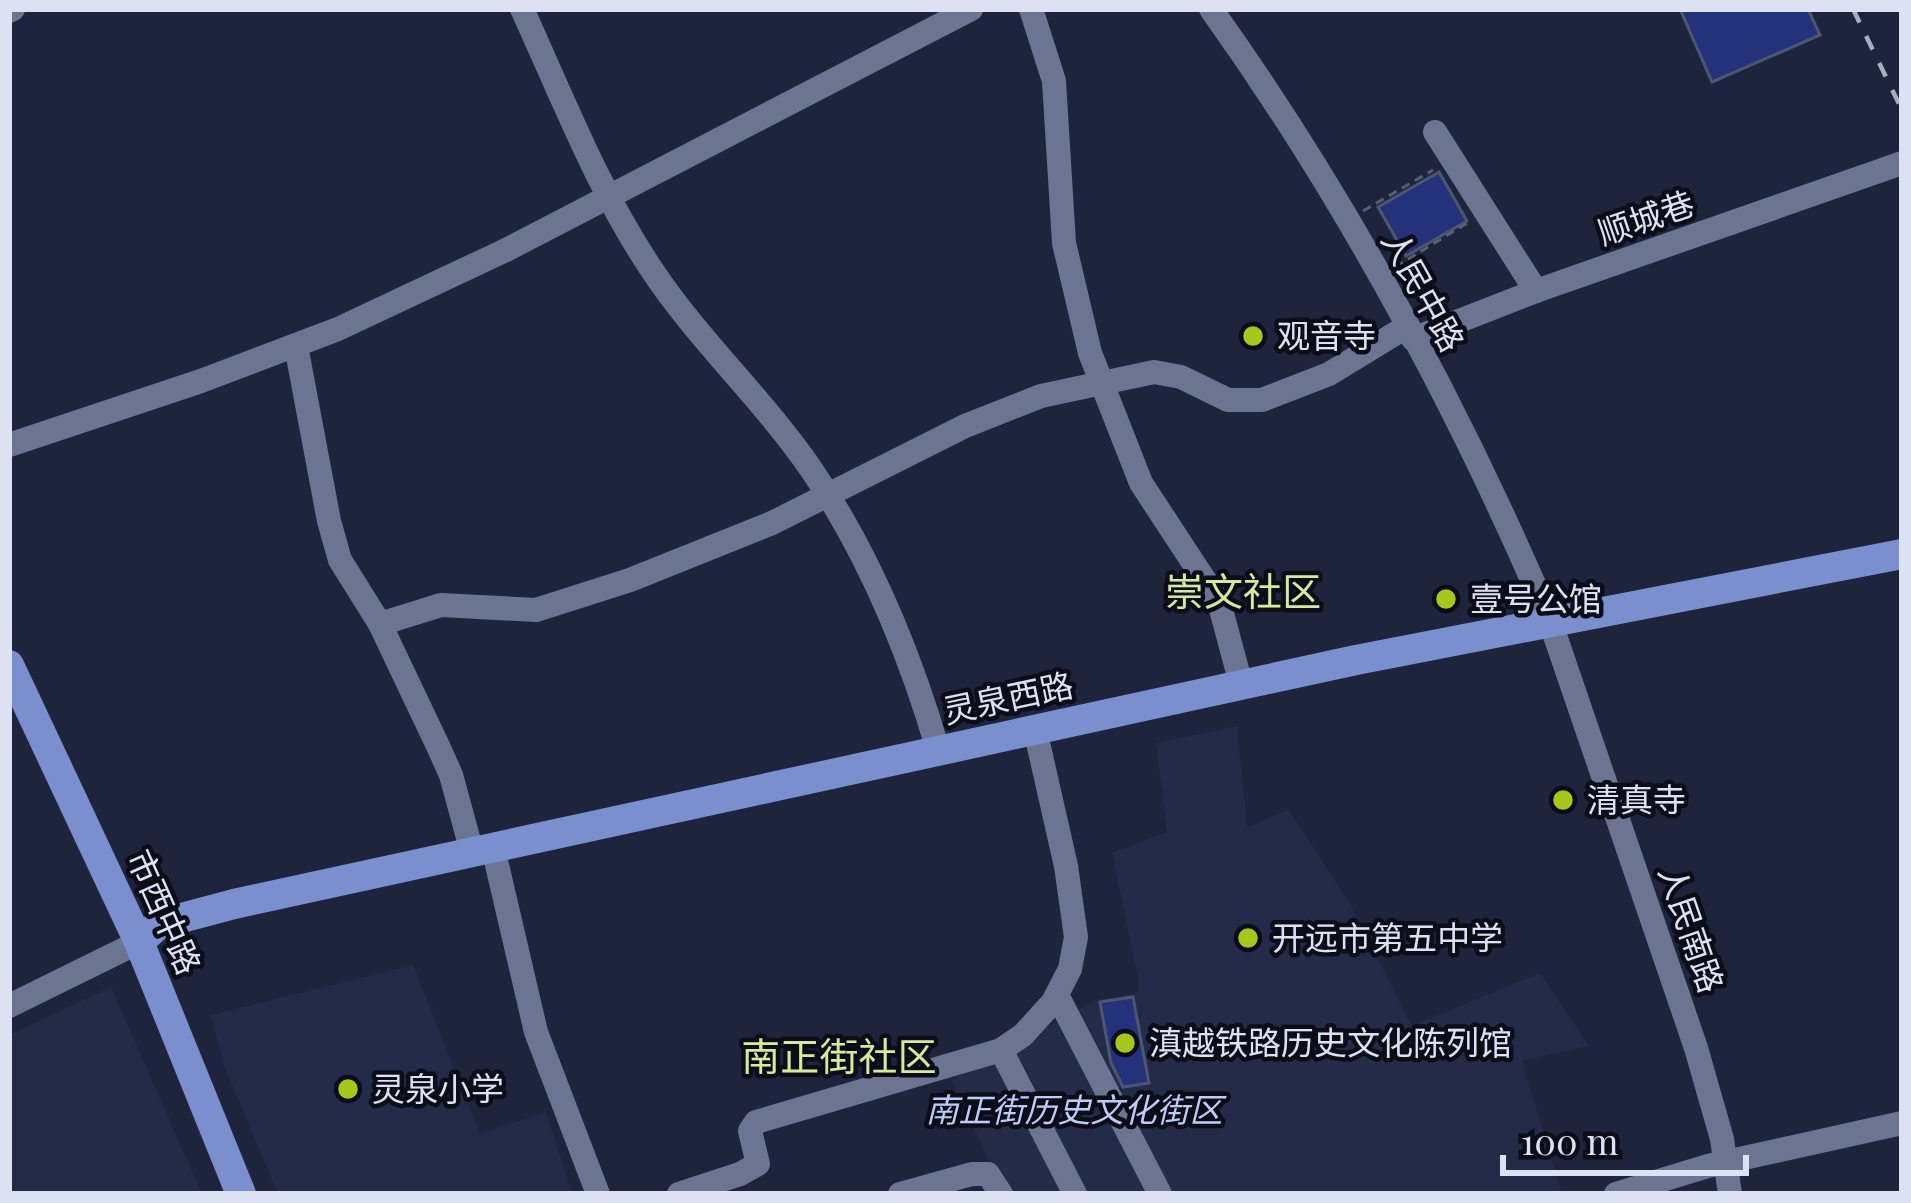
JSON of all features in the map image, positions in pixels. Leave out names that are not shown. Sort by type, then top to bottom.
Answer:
[{"type":"main road","name":"灵泉西路","points":[[484,858],[1039,747],[1902,554]]},
{"type":"main road","name":"灵泉西路","points":[[140,943],[158,943],[484,858],[938,750],[1241,684],[1902,573]]},
{"type":"main road","name":"市西中路","points":[[9,664],[140,943],[241,1194]]},
{"type":"street","points":[[522,9],[636,245],[675,302],[787,436],[828,495],[885,603],[938,750]]},
{"type":"street","points":[[9,445],[296,346],[417,293],[971,9]]},
{"type":"street","points":[[1031,9],[1054,81],[1068,269],[1099,381],[1141,483],[1219,602],[1241,684]]},
{"type":"street","name":"人民中路","points":[[1211,9],[1267,91],[1409,333],[1501,510],[1554,630]]},
{"type":"street","points":[[1435,132],[1536,291]]},
{"type":"street","name":"顺城巷","points":[[380,624],[441,605],[524,610],[552,606],[705,551],[1008,407],[1099,381],[1168,373],[1228,400],[1262,400],[1329,374],[1409,333],[1902,163]]},
{"type":"street","points":[[296,346],[334,543],[347,575],[380,624],[451,775],[484,858],[536,1032],[598,1194]]},
{"type":"street","name":"人民南路","points":[[1554,630],[1696,1048],[1730,1194]]},
{"type":"street","points":[[679,1194],[758,1164],[751,1131],[756,1122],[1000,1050],[1035,1023],[1070,969],[1076,937],[1066,866],[1039,747]]},
{"type":"street","name":"灵泉西路","points":[[9,1006],[140,943]]},
{"type":"street","points":[[1057,995],[1160,1194]]},
{"type":"street","points":[[1000,1050],[1075,1194]]},
{"type":"street","points":[[1616,1194],[1726,1162],[1902,1124]]},
{"type":"street","points":[[900,1194],[972,1174],[988,1174],[1001,1194]]},
{"type":"path","points":[[1346,221],[1452,159]]},
{"type":"path","points":[[1378,278],[1486,212]]},
{"type":"shaded area","name":"开远市第五中学","points":[[1237,726],[1247,827],[1289,810],[1349,902],[1412,1026],[1540,973],[1589,1046],[1522,1061],[1562,1194],[1005,1194],[951,1080],[1096,1000],[1137,993],[1139,983],[1112,853],[1167,832],[1156,743]]},
{"type":"shaded area","name":"灵泉小学","points":[[413,965],[480,1134],[546,1112],[572,1194],[278,1194],[224,1066],[211,1015]]},
{"type":"shaded area","points":[[111,987],[202,1194],[9,1194],[9,1035]]},
{"type":"building","points":[[1680,9],[1808,9],[1820,35],[1712,82]]},
{"type":"building","points":[[1439,172],[1467,221],[1406,256],[1378,207]]},
{"type":"building","name":"滇越铁路历史文化陈列馆","points":[[1133,997],[1149,1083],[1123,1087],[1111,1063],[1100,1002]]},
{"type":"railway","points":[[1853,9],[1902,110]]},
{"type":"place","name":"观音寺","points":[[1253,336]]},
{"type":"place","name":"壹号公馆","points":[[1446,599]]},
{"type":"place","name":"清真寺","points":[[1563,800]]},
{"type":"place","name":"开远市第五中学","points":[[1248,938]]},
{"type":"place","name":"滇越铁路历史文化陈列馆","points":[[1125,1043]]},
{"type":"place","name":"灵泉小学","points":[[348,1089]]},
{"type":"district","name":"崇文社区","points":[[1243,592]]},
{"type":"district","name":"南正街社区","points":[[839,1057]]},
{"type":"park label","name":"南正街历史文化街区","points":[[1074,1110]]}]
